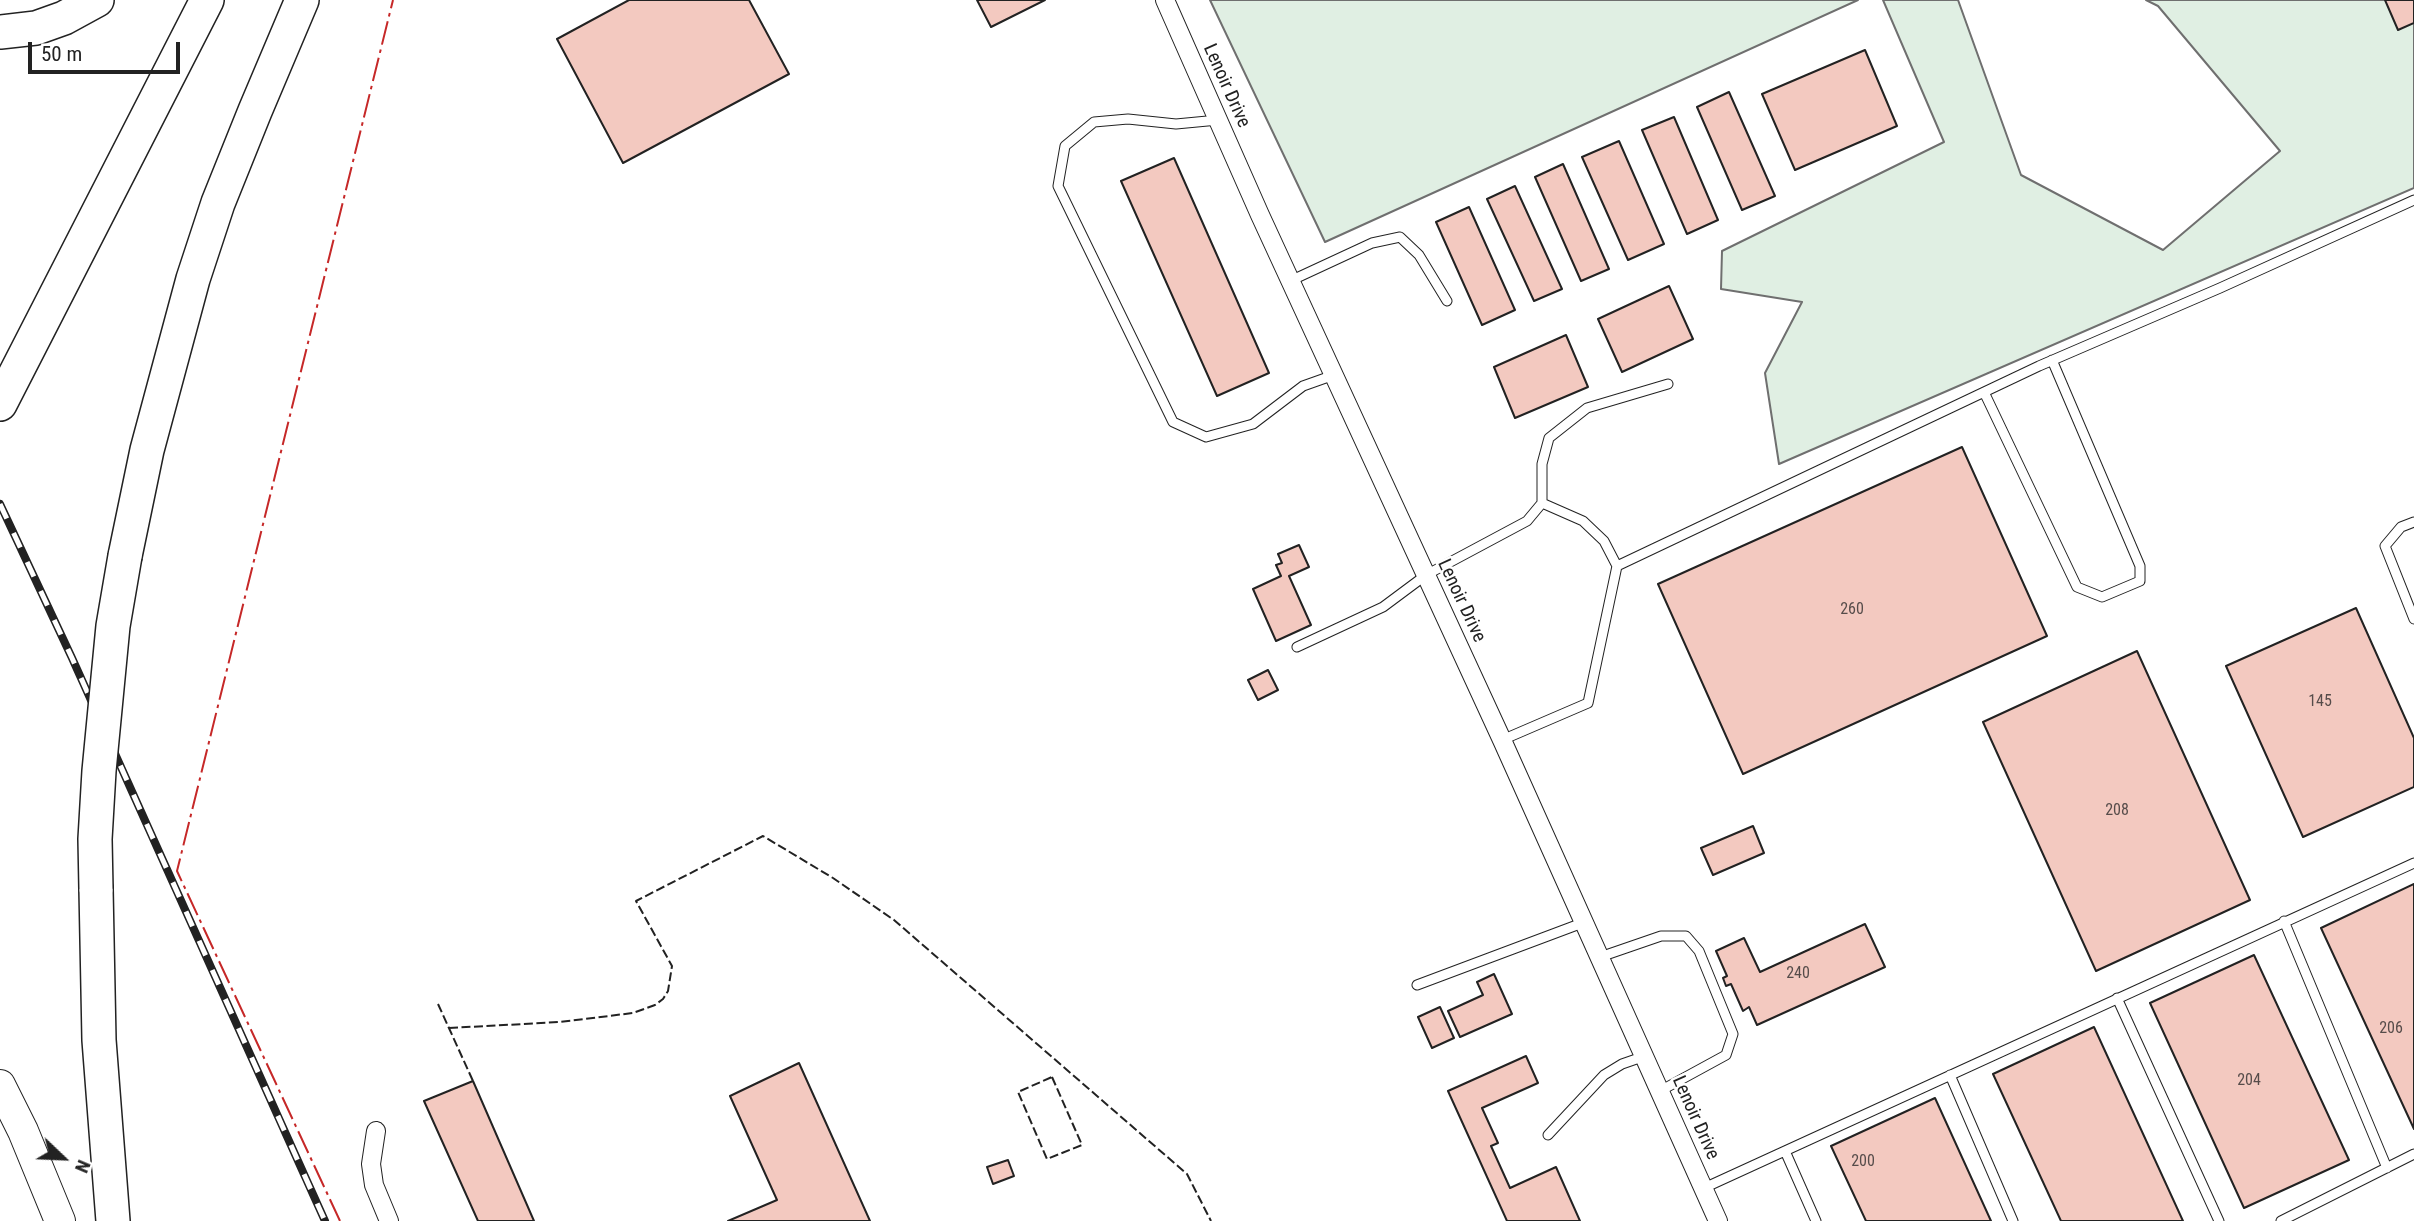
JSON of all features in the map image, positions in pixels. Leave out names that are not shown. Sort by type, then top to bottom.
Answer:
[{"type":"highway","points":[[0,32],[13,32],[46,24],[64,18],[97,0]]},
{"type":"highway","points":[[0,404],[207,0]]},
{"type":"highway","points":[[113,1221],[99,1041],[95,839],[113,626],[147,450],[193,279],[218,203],[302,0]]},
{"type":"main road","points":[[0,1085],[23,1131],[60,1221]]},
{"type":"street","name":"Lenoir Drive","points":[[1165,0],[1718,1221]]},
{"type":"street","points":[[376,1131],[371,1164],[374,1185],[389,1221]]},
{"type":"lane","points":[[1218,120],[1176,124],[1128,119],[1094,122],[1065,146],[1058,186],[1173,422],[1206,437],[1253,424],[1303,386],[1334,375]]},
{"type":"lane","points":[[1618,566],[2052,360],[2414,200]]},
{"type":"lane","points":[[1290,281],[1373,243],[1400,237],[1419,254],[1447,301]]},
{"type":"lane","points":[[1984,392],[2077,587],[2102,597],[2140,581],[2140,566],[2052,360]]},
{"type":"lane","points":[[1297,647],[1383,607],[1426,575],[1527,521],[1542,503],[1542,464],[1549,438],[1587,408],[1668,384]]},
{"type":"lane","points":[[1502,740],[1588,703],[1618,566],[1604,541],[1583,521],[1542,503]]},
{"type":"lane","points":[[2414,522],[2401,527],[2385,546],[2414,619]]},
{"type":"lane","points":[[1704,1188],[2414,863]]},
{"type":"lane","points":[[1417,985],[1584,922]]},
{"type":"lane","points":[[2284,922],[2387,1168]]},
{"type":"lane","points":[[1600,957],[1661,936],[1686,936],[1699,951],[1733,1034],[1727,1055],[1660,1091]]},
{"type":"lane","points":[[2117,998],[2218,1221]]},
{"type":"lane","points":[[1548,1135],[1604,1075],[1622,1064],[1645,1056]]},
{"type":"lane","points":[[1950,1075],[2013,1221]]},
{"type":"lane","points":[[1785,1151],[1816,1221]]},
{"type":"lane","points":[[2281,1221],[2414,1154]]},
{"type":"green space","points":[[1210,0],[1858,0],[1325,242]]},
{"type":"green space","points":[[1883,0],[1958,0],[2021,175],[2163,250],[2280,151],[2158,6],[2146,0],[2414,0],[2414,188],[1779,464],[1765,373],[1802,302],[1721,289],[1722,251],[1944,142]]},
{"type":"building","points":[[629,0],[749,0],[789,74],[623,163],[557,39]]},
{"type":"building","points":[[977,0],[1045,0],[991,27]]},
{"type":"building","points":[[2385,0],[2414,0],[2414,23],[2398,30]]},
{"type":"building","points":[[1865,50],[1897,126],[1795,170],[1762,94]]},
{"type":"building","points":[[1729,92],[1775,196],[1742,210],[1697,107]]},
{"type":"building","points":[[1674,117],[1718,220],[1687,234],[1642,130]]},
{"type":"building","points":[[1619,141],[1664,244],[1628,260],[1582,157]]},
{"type":"building","points":[[1174,158],[1269,373],[1217,396],[1121,181]]},
{"type":"building","points":[[1563,164],[1609,269],[1581,281],[1535,177]]},
{"type":"building","points":[[1515,186],[1562,289],[1534,301],[1487,199]]},
{"type":"building","points":[[1469,207],[1515,310],[1482,325],[1436,222]]},
{"type":"building","points":[[1669,286],[1693,339],[1622,372],[1598,319]]},
{"type":"building","points":[[1566,335],[1588,387],[1515,418],[1494,367]]},
{"type":"building","points":[[1962,447],[2047,636],[1743,774],[1658,584]]},
{"type":"building","points":[[1299,545],[1309,567],[1289,576],[1311,625],[1276,641],[1253,589],[1281,576],[1276,565],[1282,563],[1278,554]]},
{"type":"building","points":[[2356,608],[2414,738],[2414,787],[2303,837],[2226,666]]},
{"type":"building","points":[[2137,651],[2250,900],[2096,971],[1983,722]]},
{"type":"building","points":[[1268,670],[1278,690],[1258,700],[1248,680]]},
{"type":"building","points":[[1753,826],[1764,853],[1713,875],[1701,848]]},
{"type":"building","points":[[2414,884],[2414,1129],[2321,928]]},
{"type":"building","points":[[1865,924],[1885,967],[1757,1025],[1749,1007],[1743,1011],[1731,984],[1726,986],[1723,978],[1727,976],[1716,951],[1744,938],[1760,972]]},
{"type":"building","points":[[2254,955],[2349,1160],[2244,1208],[2150,1003]]},
{"type":"building","points":[[1494,974],[1512,1014],[1460,1037],[1448,1011],[1483,995],[1477,982]]},
{"type":"building","points":[[1440,1007],[1454,1038],[1432,1048],[1418,1017]]},
{"type":"building","points":[[2094,1027],[2183,1221],[2061,1221],[1993,1074]]},
{"type":"building","points":[[1526,1056],[1538,1083],[1482,1108],[1498,1143],[1491,1146],[1510,1188],[1556,1167],[1580,1221],[1507,1221],[1448,1091]]},
{"type":"building","points":[[799,1063],[870,1221],[728,1221],[777,1200],[730,1096]]},
{"type":"building","points":[[473,1081],[534,1221],[478,1221],[424,1101]]},
{"type":"building","points":[[1935,1098],[1991,1221],[1866,1221],[1831,1146]]},
{"type":"building","points":[[1008,1160],[1014,1176],[993,1184],[987,1167]]},
{"type":"railway","points":[[0,504],[325,1221]]},
{"type":"fence","points":[[449,1028],[560,1022],[633,1013],[655,1005],[668,991],[672,966],[636,901],[763,836],[833,878],[894,920],[1187,1174],[1211,1221]]},
{"type":"fence","points":[[438,1004],[473,1081]]},
{"type":"fence","points":[[1052,1077],[1082,1145],[1047,1159],[1018,1092],[1052,1077]]},
{"type":"power","points":[[340,1221],[177,871],[393,0]]}]
